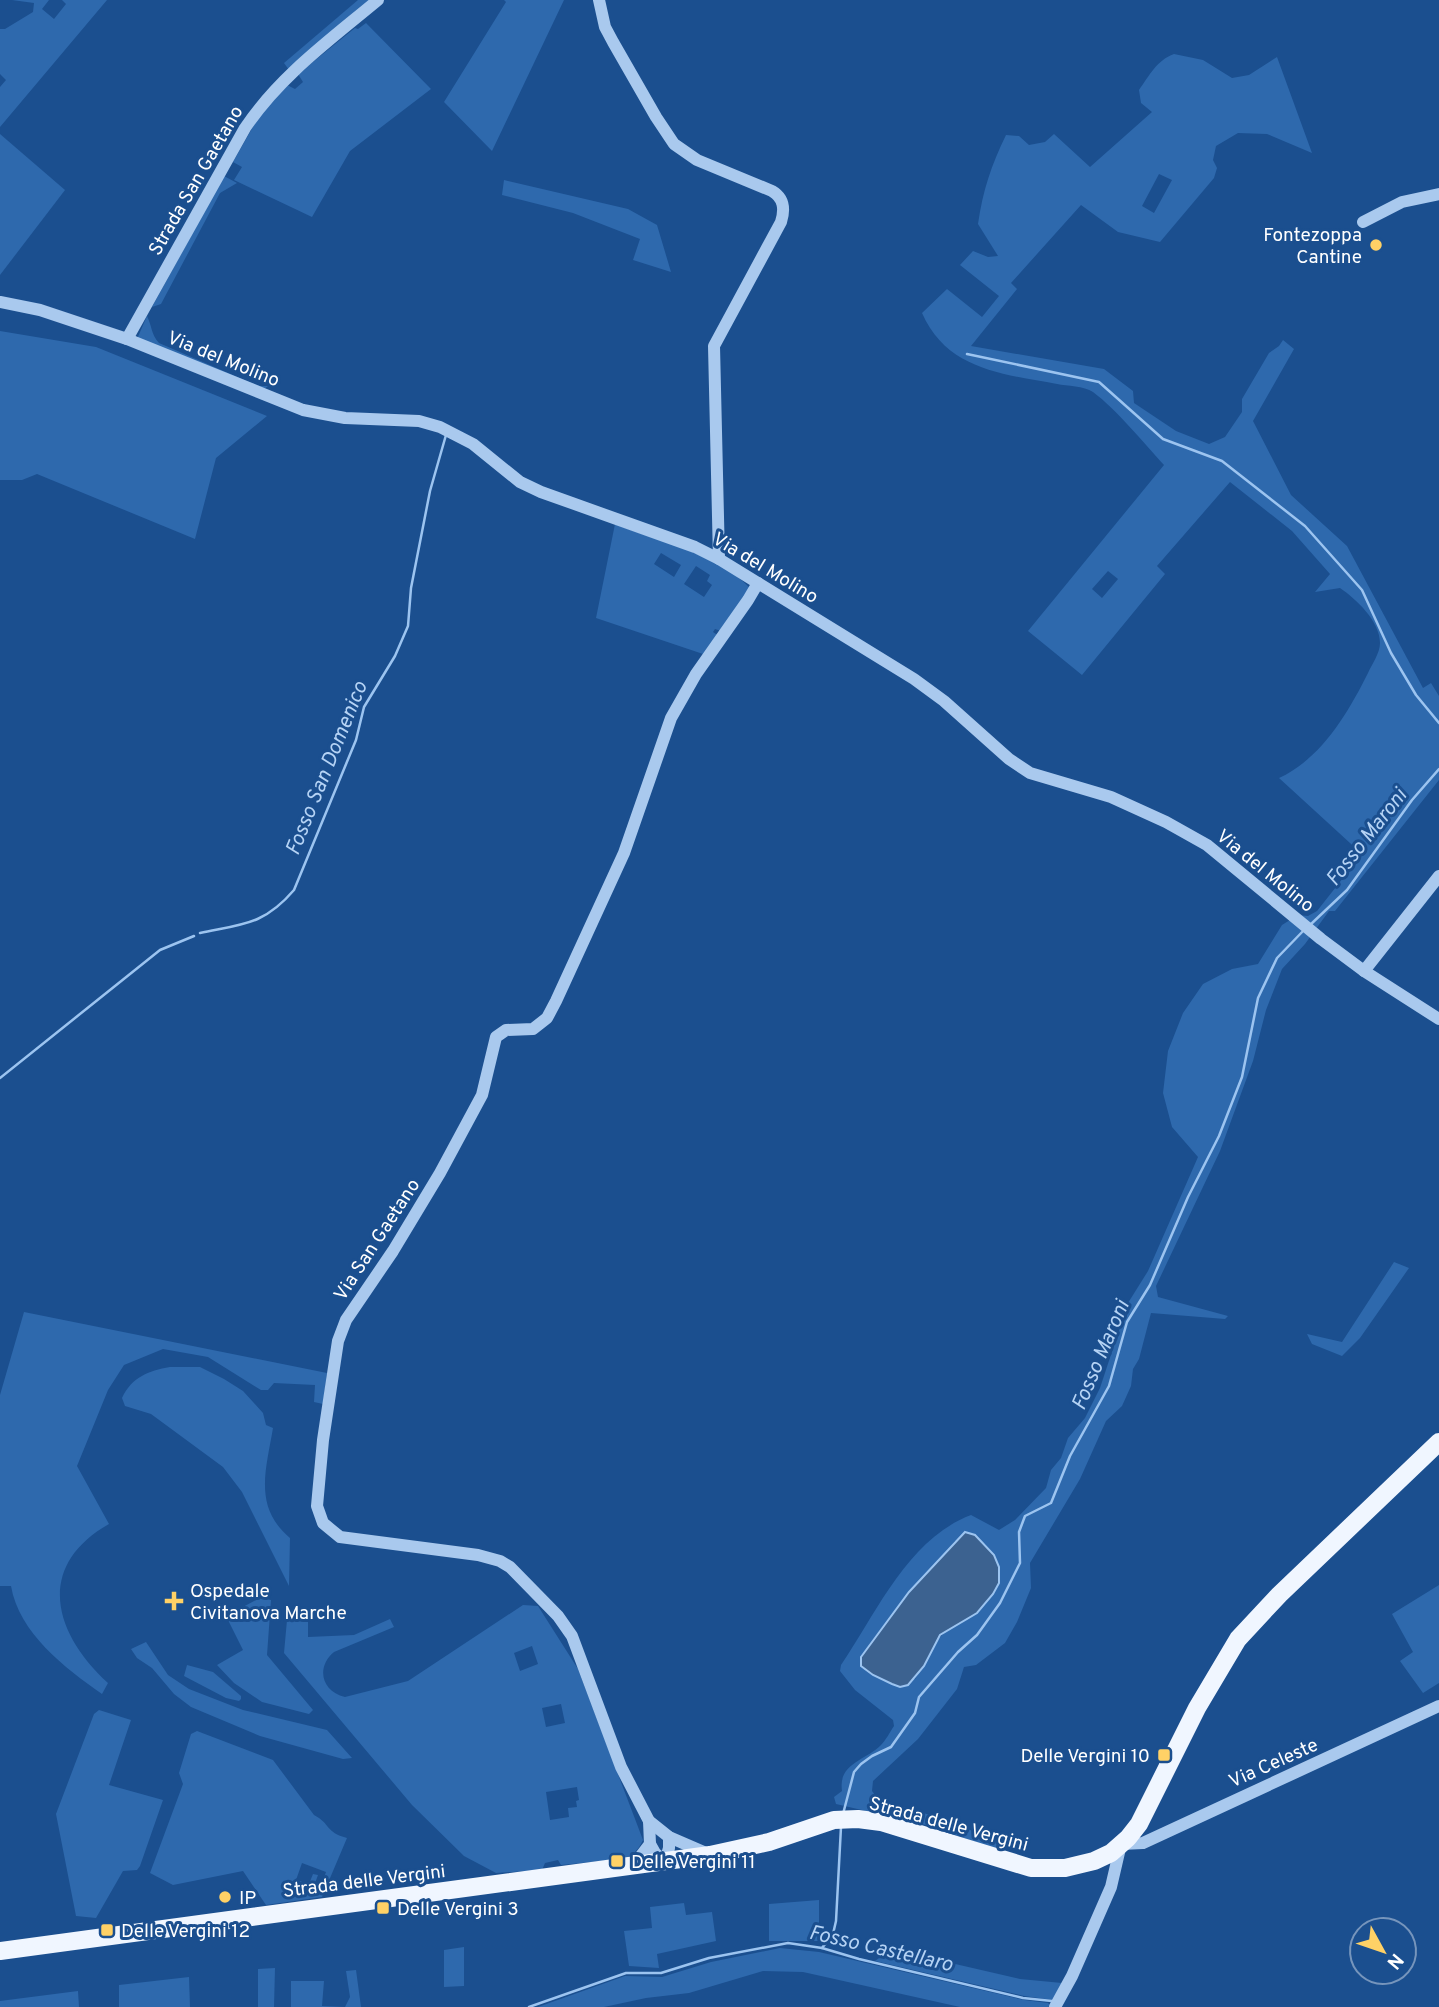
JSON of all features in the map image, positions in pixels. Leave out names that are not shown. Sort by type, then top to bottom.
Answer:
[{"type":"main road","name":"Strada delle Vergini","points":[[0,1951],[710,1855],[769,1842],[834,1820],[881,1822],[1015,1864],[1048,1870],[1094,1861],[1111,1853],[1139,1824],[1197,1708],[1238,1639],[1279,1595],[1439,1442]]},
{"type":"street","name":"Strada San Gaetano","points":[[127,339],[257,110],[290,74],[378,0]]},
{"type":"street","points":[[599,0],[613,42],[674,144],[696,160],[772,191],[781,199],[783,205],[781,222],[714,346],[719,559]]},
{"type":"street","points":[[1363,222],[1402,202],[1439,194]]},
{"type":"street","name":"Via del Molino","points":[[0,302],[40,310],[127,339],[303,410],[345,418],[405,420],[440,427],[473,444],[520,482],[541,492],[695,547],[719,559],[914,679],[944,701],[1021,768],[1043,778],[1111,797],[1188,833],[1230,862],[1289,913],[1364,971],[1439,1019]]},
{"type":"street","name":"Via San Gaetano","points":[[710,1855],[669,1837],[649,1821],[621,1767],[572,1636],[558,1616],[510,1567],[500,1561],[478,1555],[340,1537],[323,1523],[317,1506],[323,1440],[338,1341],[346,1320],[393,1251],[440,1173],[485,1088],[496,1037],[506,1030],[533,1029],[547,1017],[556,1002],[624,853],[671,718],[691,681],[758,583]]},
{"type":"street","points":[[1364,971],[1439,876]]},
{"type":"street","name":"Via Celeste","points":[[1121,1844],[1143,1843],[1439,1706]]},
{"type":"street","name":"Via San Gaetano","points":[[649,1821],[650,1844]]},
{"type":"street","points":[[633,1866],[650,1844],[655,1853],[665,1861],[669,1837]]},
{"type":"street","points":[[1058,2002],[1111,1887],[1121,1844]]},
{"type":"shaded area","points":[[12,0],[49,0],[42,9],[54,19],[66,4],[62,0],[107,0],[0,127],[0,87],[6,80],[0,74],[0,29],[5,29],[33,12],[34,3]]},
{"type":"shaded area","points":[[358,0],[372,0],[289,70],[284,63]]},
{"type":"shaded area","points":[[504,0],[564,0],[492,151],[444,102],[506,2]]},
{"type":"shaded area","points":[[366,23],[431,89],[350,151],[312,217],[234,180],[242,167],[233,162],[258,118],[287,85],[295,89],[303,82],[298,74],[355,28],[358,29]]},
{"type":"shaded area","points":[[1174,54],[1203,60],[1232,78],[1249,75],[1277,57],[1312,153],[1267,134],[1238,133],[1216,146],[1213,160],[1217,168],[1214,178],[1160,242],[1118,232],[1081,205],[1011,283],[1017,289],[971,346],[1104,369],[1133,391],[1134,403],[1176,431],[1209,444],[1225,437],[1242,412],[1242,399],[1269,353],[1283,340],[1294,349],[1253,421],[1291,495],[1347,546],[1423,688],[1431,683],[1439,696],[1439,780],[1335,911],[1329,911],[1305,944],[1282,969],[1266,1010],[1253,1061],[1220,1151],[1156,1286],[1158,1297],[1228,1316],[1225,1319],[1151,1313],[1139,1359],[1133,1369],[1131,1386],[1122,1406],[1106,1421],[1080,1479],[1030,1563],[1031,1588],[1005,1643],[976,1665],[964,1667],[957,1689],[918,1739],[873,1781],[872,1791],[878,1799],[946,1820],[999,1842],[999,1850],[926,1825],[836,1804],[834,1797],[842,1791],[844,1774],[848,1768],[881,1745],[894,1726],[893,1720],[855,1690],[840,1671],[841,1665],[896,1579],[929,1541],[949,1526],[971,1515],[999,1530],[1015,1520],[1046,1488],[1051,1470],[1061,1458],[1068,1438],[1085,1418],[1100,1388],[1128,1303],[1148,1271],[1198,1157],[1172,1127],[1163,1093],[1168,1051],[1183,1013],[1203,984],[1232,969],[1258,964],[1282,925],[1298,915],[1308,916],[1317,911],[1362,854],[1279,778],[1294,770],[1320,747],[1342,719],[1360,688],[1380,647],[1376,627],[1366,611],[1340,588],[1315,592],[1330,574],[1292,531],[1230,482],[1157,566],[1165,574],[1082,675],[1028,631],[1164,465],[1093,392],[1080,387],[997,372],[961,358],[946,347],[933,332],[922,313],[947,289],[982,317],[999,296],[960,265],[973,251],[988,257],[998,256],[978,224],[988,178],[1006,135],[1019,136],[1029,145],[1045,142],[1054,134],[1090,167],[1152,112],[1141,103],[1139,90],[1154,69]],"holes":[[[1159,174],[1172,180],[1154,213],[1142,206]],[[1108,571],[1118,579],[1102,598],[1092,589]],[[955,1541],[985,1547],[994,1555],[962,1623],[945,1632],[939,1639],[915,1679],[861,1657],[894,1612]]]},
{"type":"shaded area","points":[[0,134],[65,190],[0,275]]},
{"type":"shaded area","points":[[224,176],[237,183],[220,193],[161,304],[152,307]]},
{"type":"shaded area","points":[[504,180],[628,209],[657,225],[671,272],[633,260],[640,239],[573,213],[502,195]]},
{"type":"shaded area","points":[[147,316],[159,343],[249,382],[268,386],[263,390],[137,339]]},
{"type":"shaded area","points":[[0,331],[96,347],[267,416],[216,458],[195,539],[37,474],[22,480],[0,480]]},
{"type":"shaded area","points":[[615,524],[704,557],[736,576],[750,588],[721,631],[715,629],[713,632],[719,636],[706,655],[596,618]],"holes":[[[661,553],[681,565],[674,577],[654,564]],[[696,566],[710,575],[707,581],[712,585],[704,597],[684,584]]]},
{"type":"shaded area","points":[[1394,1262],[1409,1268],[1360,1338],[1342,1356],[1312,1344],[1307,1334],[1342,1342]]},
{"type":"shaded area","points":[[24,1312],[327,1373],[323,1404],[314,1402],[315,1385],[274,1383],[268,1390],[261,1390],[208,1357],[163,1349],[124,1365],[108,1390],[77,1466],[109,1524],[85,1541],[70,1560],[62,1580],[60,1600],[65,1622],[75,1643],[89,1664],[108,1683],[102,1694],[73,1673],[46,1648],[23,1619],[11,1586],[0,1586],[0,1395]]},
{"type":"shaded area","points":[[170,1367],[200,1367],[224,1379],[243,1391],[263,1413],[266,1425],[273,1428],[265,1487],[271,1514],[290,1538],[289,1586],[242,1492],[223,1467],[151,1414],[125,1406],[122,1398],[136,1380],[148,1373]]},
{"type":"shaded area","points":[[965,1532],[975,1535],[994,1555],[999,1567],[999,1583],[993,1594],[977,1613],[940,1635],[924,1666],[908,1685],[900,1687],[873,1675],[861,1666],[861,1657],[909,1592]]},
{"type":"shaded area","points":[[1439,1585],[1439,1683],[1423,1693],[1400,1661],[1413,1652],[1392,1614]]},
{"type":"shaded area","points":[[260,1598],[271,1600],[267,1655],[313,1710],[309,1714],[262,1702],[234,1683],[217,1665],[243,1650],[226,1616]]},
{"type":"shaded area","points":[[523,1605],[538,1606],[578,1669],[643,1840],[637,1849],[623,1859],[561,1865],[558,1860],[545,1863],[542,1870],[496,1873],[464,1856],[412,1805],[284,1653],[288,1609],[308,1611],[308,1637],[354,1635],[390,1619],[394,1627],[334,1652],[328,1658],[323,1671],[324,1678],[326,1684],[337,1694],[345,1697],[408,1681]],"holes":[[[532,1646],[538,1664],[520,1671],[514,1653]],[[561,1704],[565,1723],[546,1727],[542,1708]],[[577,1787],[577,1807],[568,1808],[569,1817],[550,1820],[546,1792]]]},
{"type":"shaded area","points":[[146,1642],[168,1675],[189,1689],[243,1710],[327,1730],[352,1758],[343,1759],[260,1736],[191,1707],[174,1694],[131,1649]]},
{"type":"shaded area","points":[[187,1665],[213,1672],[241,1696],[241,1699],[239,1701],[226,1698],[184,1676]]},
{"type":"shaded area","points":[[99,1710],[131,1720],[109,1785],[163,1800],[140,1866],[137,1870],[123,1871],[96,1918],[76,1916],[56,1814],[94,1714]]},
{"type":"shaded area","points":[[197,1731],[273,1760],[314,1815],[335,1833],[347,1838],[322,1897],[266,1905],[243,1871],[173,1885],[150,1873],[183,1784],[179,1773],[191,1734]],"holes":[[[302,1863],[326,1872],[320,1889],[314,1886],[318,1875],[313,1874],[309,1884],[296,1880]]]},
{"type":"shaded area","points":[[819,1900],[819,1941],[769,1941],[769,1904]]},
{"type":"shaded area","points":[[684,1903],[686,1915],[712,1912],[716,1941],[657,1954],[659,1968],[629,1966],[624,1931],[652,1928],[650,1907]]},
{"type":"shaded area","points":[[464,1947],[464,1986],[444,1987],[444,1950]]},
{"type":"shaded area","points":[[780,1948],[819,1952],[1024,2000],[1048,2003],[1052,2007],[960,2007],[803,1972],[763,1971],[689,1993],[604,2007],[538,2007],[625,1976],[662,1977],[711,1962]]},
{"type":"shaded area","points":[[899,1951],[1020,1979],[1062,1983],[1053,2000],[1024,1996],[875,1961],[886,1953]]},
{"type":"shaded area","points":[[275,1968],[274,2007],[258,2007],[258,1969]]},
{"type":"shaded area","points":[[356,1970],[361,2007],[345,2007],[350,1997],[346,1971]]},
{"type":"shaded area","points":[[189,1977],[190,2007],[119,2007],[119,1985]]},
{"type":"shaded area","points":[[291,1981],[324,1981],[322,2006],[345,2007],[291,2007]]},
{"type":"shaded area","points":[[78,1991],[79,2007],[0,2007],[0,2001]]},
{"type":"waterway","points":[[967,354],[1099,382],[1163,439],[1222,461],[1305,526],[1362,590],[1391,653],[1416,695],[1439,723]]},
{"type":"waterway","name":"Fosso San Domenico","points":[[200,933],[241,925],[262,917],[294,890],[356,740],[364,707],[395,656],[408,626],[411,588],[430,491],[446,435]]},
{"type":"waterway","name":"Fosso Maroni","points":[[1310,925],[1347,890],[1412,800],[1439,769]]},
{"type":"waterway","name":"Fosso Maroni","points":[[843,1814],[854,1772],[872,1756],[891,1747],[915,1713],[919,1697],[958,1652],[977,1635],[1000,1603],[1020,1563],[1019,1532],[1025,1516],[1051,1503],[1070,1456],[1109,1386],[1127,1322],[1150,1285],[1188,1197],[1219,1136],[1242,1077],[1258,998],[1277,958],[1305,929]]},
{"type":"waterway","name":"Fosso San Domenico","points":[[0,1078],[160,950],[194,936]]},
{"type":"waterway","name":"Fosso Maroni","points":[[822,1948],[833,1934],[836,1921],[841,1827]]},
{"type":"waterway","name":"Fosso Castellaro","points":[[529,2007],[626,1973],[661,1973],[709,1958],[788,1943],[822,1948],[1023,1998],[1052,2001]]},
{"type":"place","name":"Fontezoppa Cantine","points":[[1376,245]]},
{"type":"place","name":"Ospedale Civitanova Marche","points":[[174,1601]]},
{"type":"place","name":"Delle Vergini 10","points":[[1164,1755]]},
{"type":"place","name":"Delle Vergini 11","points":[[617,1861]]},
{"type":"place","name":"IP","points":[[225,1897]]},
{"type":"place","name":"Delle Vergini 3","points":[[383,1908]]},
{"type":"place","name":"Delle Vergini 12","points":[[107,1930]]}]
